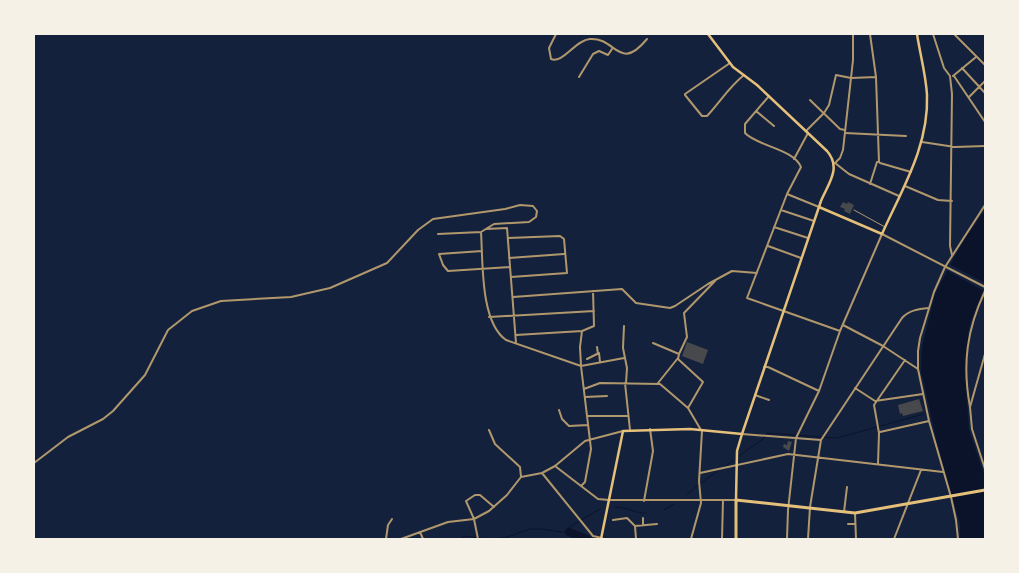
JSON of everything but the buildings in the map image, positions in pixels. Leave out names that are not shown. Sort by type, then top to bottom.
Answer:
[{"type":"highway","points":[[736,539],[736,500],[855,513],[985,490]]},
{"type":"main road","points":[[708,34],[730,63],[757,85],[807,132],[829,154],[835,164],[742,434],[737,451],[736,500]]},
{"type":"main road","points":[[819,207],[882,234],[911,172],[922,142],[927,115],[927,94],[917,34]]},
{"type":"main road","points":[[602,539],[623,431],[650,429],[701,430],[742,434]]},
{"type":"street","points":[[556,34],[549,48],[551,59],[554,60],[559,60],[576,44],[585,40],[600,40],[622,53],[631,53],[640,48],[648,39]]},
{"type":"street","points":[[853,34],[854,43],[845,132],[841,156],[835,164],[849,174],[900,197]]},
{"type":"street","points":[[870,34],[876,76],[879,135],[879,162],[877,162],[870,184]]},
{"type":"street","points":[[933,34],[944,68],[984,118],[985,122]]},
{"type":"street","points":[[954,34],[985,65]]},
{"type":"street","points":[[579,77],[593,54],[599,51],[608,54],[613,49]]},
{"type":"street","points":[[952,76],[976,56]]},
{"type":"street","points":[[730,63],[685,94],[702,116],[708,116],[730,87],[744,75]]},
{"type":"street","points":[[962,68],[985,92]]},
{"type":"street","points":[[794,159],[807,132],[824,113],[829,104],[836,74],[851,78],[876,76]]},
{"type":"street","points":[[952,76],[953,146],[950,246],[952,255]]},
{"type":"street","points":[[968,97],[985,80]]},
{"type":"street","points":[[769,96],[744,126],[747,136],[794,159],[801,167],[787,194],[747,298],[840,331]]},
{"type":"street","points":[[810,100],[845,132],[906,136]]},
{"type":"street","points":[[756,111],[774,126]]},
{"type":"street","points":[[922,142],[953,146],[985,146]]},
{"type":"street","points":[[879,162],[911,172]]},
{"type":"street","points":[[905,186],[938,200],[952,201]]},
{"type":"street","points":[[787,194],[819,207]]},
{"type":"street","points":[[34,463],[68,437],[103,419],[113,411],[145,375],[168,330],[192,312],[221,301],[291,297],[330,288],[387,263],[418,230],[433,218],[505,209],[525,204],[533,206],[537,211],[536,217],[530,222],[490,225],[482,232],[438,234]]},
{"type":"street","points":[[958,539],[951,497],[923,394],[918,369],[918,350],[934,292],[952,255],[985,205]]},
{"type":"street","points":[[781,210],[814,221]]},
{"type":"street","points":[[854,210],[885,227]]},
{"type":"street","points":[[774,227],[808,239]]},
{"type":"street","points":[[486,229],[507,228],[516,343]]},
{"type":"street","points":[[482,232],[483,269],[489,317],[498,335],[506,340],[582,366],[624,358]]},
{"type":"street","points":[[787,539],[788,510],[797,436],[820,391],[840,331],[882,234],[985,289],[969,334],[967,375],[972,429],[985,467]]},
{"type":"street","points":[[508,238],[560,236],[564,239],[567,273],[511,277]]},
{"type":"street","points":[[768,246],[802,258]]},
{"type":"street","points":[[482,251],[439,254],[443,266],[448,271],[510,267]]},
{"type":"street","points":[[509,258],[565,254]]},
{"type":"street","points":[[513,297],[622,289],[636,303],[670,308],[732,271],[757,273]]},
{"type":"street","points":[[658,383],[678,356],[687,336],[685,311],[715,280]]},
{"type":"street","points":[[516,335],[582,331],[594,326],[593,291]]},
{"type":"street","points":[[808,539],[810,507],[822,438],[905,314],[929,308]]},
{"type":"street","points":[[489,317],[594,311]]},
{"type":"street","points":[[843,325],[883,346],[918,369]]},
{"type":"street","points":[[624,326],[624,358],[627,368],[626,383],[630,431]]},
{"type":"street","points":[[581,486],[585,482],[591,449],[580,347],[582,331]]},
{"type":"street","points":[[653,343],[678,356],[703,382],[688,408]]},
{"type":"street","points":[[597,346],[600,362]]},
{"type":"street","points":[[587,359],[598,354]]},
{"type":"street","points":[[970,407],[985,354]]},
{"type":"street","points":[[878,464],[879,433],[875,401],[904,360]]},
{"type":"street","points":[[764,367],[768,367],[820,391]]},
{"type":"street","points":[[584,389],[600,383],[658,383],[688,408],[701,430],[700,506],[691,539]]},
{"type":"street","points":[[855,388],[875,401],[923,394]]},
{"type":"street","points":[[755,395],[769,400]]},
{"type":"street","points":[[585,397],[607,396]]},
{"type":"street","points":[[559,410],[562,419],[569,426],[588,425]]},
{"type":"street","points":[[587,416],[628,416]]},
{"type":"street","points":[[879,433],[929,421]]},
{"type":"street","points":[[644,501],[653,451],[650,429]]},
{"type":"street","points":[[489,430],[495,444],[520,466],[521,478]]},
{"type":"street","points":[[402,539],[448,522],[474,519],[494,507],[521,478],[542,473],[555,466],[585,441],[623,431]]},
{"type":"street","points":[[742,434],[822,438]]},
{"type":"street","points":[[700,473],[788,454],[943,472]]},
{"type":"street","points":[[555,466],[598,499],[644,501],[736,500]]},
{"type":"street","points":[[894,539],[921,470]]},
{"type":"street","points":[[542,473],[594,536],[602,539]]},
{"type":"street","points":[[844,512],[847,487]]},
{"type":"street","points":[[478,539],[474,519],[466,501],[475,495],[480,495],[494,507]]},
{"type":"street","points":[[722,539],[723,500]]},
{"type":"street","points":[[855,513],[856,539]]},
{"type":"street","points":[[613,520],[627,518],[635,526],[636,539]]},
{"type":"street","points":[[643,518],[643,525]]},
{"type":"street","points":[[386,539],[388,525],[392,519]]},
{"type":"street","points":[[635,526],[657,524]]},
{"type":"street","points":[[848,524],[855,524]]},
{"type":"street","points":[[420,532],[424,539]]},
{"type":"water","points":[[985,210],[985,285],[969,328],[965,368],[969,430],[985,477],[985,539],[960,539],[960,524],[937,443],[921,371],[922,347],[935,294],[963,241]]},
{"type":"pier","points":[[949,264],[985,283],[984,291],[946,270]]},
{"type":"waterway","points":[[739,456],[764,438],[767,433],[837,438],[924,414]]},
{"type":"waterway","points":[[724,467],[733,461]]},
{"type":"waterway","points":[[687,494],[720,469]]},
{"type":"waterway","points":[[664,510],[674,504]]},
{"type":"waterway","points":[[615,507],[646,513]]},
{"type":"waterway","points":[[460,539],[464,536],[502,538],[533,529],[569,532],[568,529],[571,526],[600,509]]},
{"type":"waterway","points":[[569,532],[587,539]]}]
